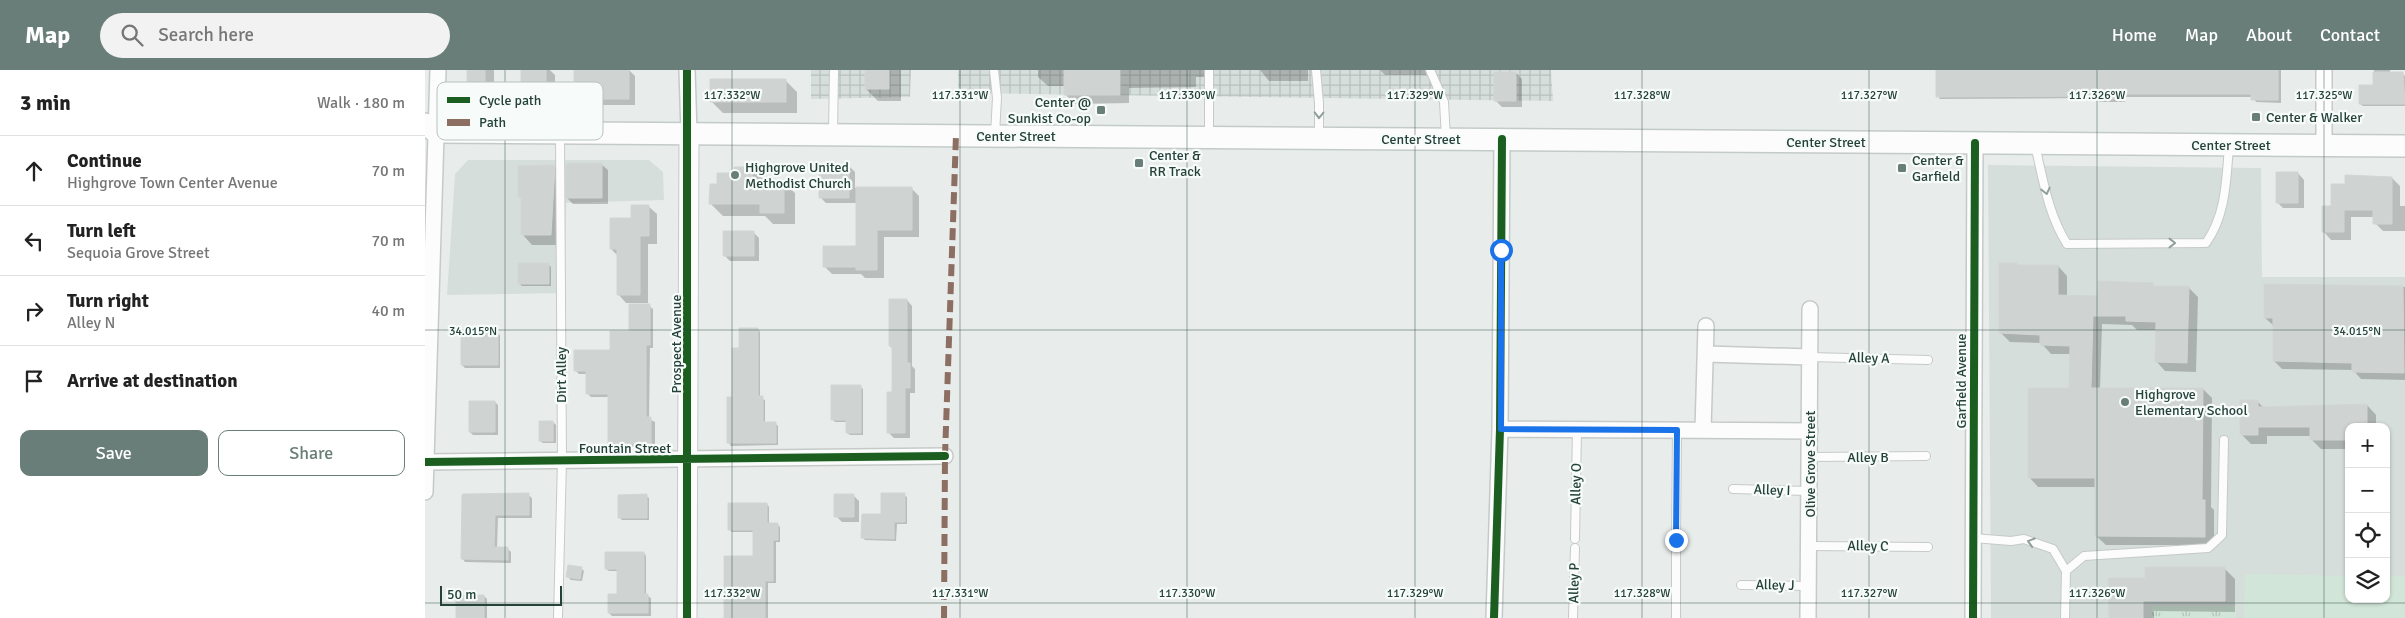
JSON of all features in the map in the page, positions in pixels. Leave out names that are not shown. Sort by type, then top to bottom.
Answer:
[{"type":"main road","name":"Center Street","points":[[603,133],[2405,146]]},
{"type":"street","points":[[425,492],[429,132],[438,70]]},
{"type":"street","name":"Prospect Avenue","points":[[687,70],[689,133],[687,618]]},
{"type":"street","points":[[2324,70],[2324,145]]},
{"type":"street","points":[[1494,618],[1501,429],[1502,140]]},
{"type":"street","name":"Garfield Avenue","points":[[1973,618],[1975,143]]},
{"type":"street","name":"Olive Grove Street","points":[[1808,618],[1810,309]]},
{"type":"street","points":[[1703,430],[1706,326]]},
{"type":"street","points":[[1705,354],[1810,356]]},
{"type":"street","points":[[1501,429],[1810,431]]},
{"type":"street","name":"Fountain Street","points":[[426,462],[945,456]]},
{"type":"lane","points":[[833,70],[833,134]]},
{"type":"lane","points":[[994,70],[997,98],[995,136]]},
{"type":"lane","points":[[1209,70],[1209,137]]},
{"type":"lane","points":[[1316,70],[1319,138]]},
{"type":"lane","points":[[1430,70],[1444,102],[1446,139]]},
{"type":"lane","name":"Dirt Alley","points":[[558,618],[562,461],[560,140]]},
{"type":"lane","points":[[2035,144],[2050,208],[2056,226],[2067,244],[2206,243],[2216,229],[2225,195],[2229,145]]},
{"type":"lane","name":"Alley A","points":[[1810,356],[1928,360]]},
{"type":"lane","name":"Alley O","points":[[1575,539],[1577,429]]},
{"type":"lane","points":[[1676,618],[1677,430]]},
{"type":"lane","points":[[2066,571],[2084,556],[2208,548],[2222,534],[2224,440]]},
{"type":"lane","name":"Alley B","points":[[1810,457],[1926,456]]},
{"type":"lane","name":"Alley I","points":[[1733,489],[1810,491]]},
{"type":"lane","points":[[1973,538],[2024,539],[2053,549],[2066,571],[2065,618]]},
{"type":"lane","name":"Alley C","points":[[1809,546],[1928,547]]},
{"type":"lane","name":"Alley P","points":[[1573,618],[1575,548]]},
{"type":"lane","name":"Alley J","points":[[1741,585],[1809,586]]},
{"type":"shaded area","points":[[811,70],[911,70],[910,97],[811,99]]},
{"type":"shaded area","points":[[958,70],[1551,70],[1553,101],[958,93]]},
{"type":"shaded area","points":[[468,160],[649,160],[663,172],[664,200],[566,203],[564,293],[447,295],[455,174]]},
{"type":"shaded area","points":[[1988,165],[2261,168],[2262,277],[2405,277],[2405,618],[1991,618]]},
{"type":"green space","points":[[2245,574],[2345,576],[2345,603],[2390,603],[2390,576],[2405,576],[2405,618],[2244,618]]},
{"type":"green space","points":[[2152,606],[2236,606],[2236,618],[2152,618]]},
{"type":"building","points":[[467,70],[485,70],[485,82],[467,82]]},
{"type":"building","points":[[521,70],[546,70],[546,82],[521,82]]},
{"type":"building","points":[[574,70],[629,70],[629,99],[603,99],[603,82],[574,82]]},
{"type":"building","points":[[865,70],[889,70],[889,89],[865,89]]},
{"type":"building","points":[[1064,70],[1120,70],[1120,95],[1064,95]]},
{"type":"building","points":[[1936,70],[2278,70],[2278,100],[2251,100],[2251,94],[2122,94],[2122,99],[2095,99],[2095,96],[1936,97]]},
{"type":"building","points":[[1494,72],[1516,72],[1516,101],[1494,101]]},
{"type":"building","points":[[2373,72],[2403,72],[2405,104],[2359,104],[2359,85],[2373,85]]},
{"type":"building","points":[[710,79],[786,79],[786,102],[710,102]]},
{"type":"building","points":[[568,163],[602,163],[602,198],[566,198],[566,165]]},
{"type":"building","points":[[555,165],[551,235],[521,235],[521,197],[518,197],[518,166]]},
{"type":"building","points":[[819,165],[849,165],[849,198],[819,198]]},
{"type":"building","points":[[734,167],[752,167],[752,180],[784,180],[784,213],[760,213],[760,204],[709,204],[710,184],[717,184],[717,173],[734,173]]},
{"type":"building","points":[[2276,172],[2298,172],[2298,203],[2276,203]]},
{"type":"building","points":[[2345,175],[2392,177],[2392,224],[2373,224],[2373,210],[2344,210],[2344,232],[2322,232],[2322,206],[2331,206],[2331,184],[2345,184]]},
{"type":"building","points":[[856,187],[912,187],[912,230],[877,230],[877,270],[856,270],[856,267],[823,267],[823,246],[856,246]]},
{"type":"building","points":[[631,205],[649,205],[649,236],[640,236],[640,295],[617,295],[617,249],[610,249],[610,218],[631,218]]},
{"type":"building","points":[[723,231],[754,231],[754,256],[723,256]]},
{"type":"building","points":[[518,263],[549,263],[549,284],[518,284]]},
{"type":"building","points":[[1999,263],[2058,265],[2058,295],[2097,296],[2098,281],[2153,283],[2153,286],[2189,286],[2187,363],[2155,362],[2156,322],[2126,321],[2126,316],[2093,316],[2091,388],[2203,388],[2202,500],[2205,500],[2205,537],[2095,536],[2095,478],[2028,478],[2028,388],[2069,388],[2070,346],[2040,345],[2040,335],[1999,333]]},
{"type":"building","points":[[2264,284],[2403,286],[2404,373],[2352,372],[2352,363],[2273,361],[2273,318],[2264,318]]},
{"type":"building","points":[[889,299],[907,299],[907,363],[910,363],[910,388],[905,388],[905,433],[887,433],[887,392],[892,392],[892,346],[889,346]]},
{"type":"building","points":[[629,304],[650,304],[650,345],[646,345],[646,417],[651,417],[651,444],[608,444],[608,394],[586,394],[586,371],[574,371],[574,350],[610,350],[610,331],[629,331]]},
{"type":"building","points":[[739,328],[758,328],[758,396],[763,396],[763,422],[776,422],[776,443],[727,443],[727,397],[732,397],[732,348],[739,348]]},
{"type":"building","points":[[461,331],[498,331],[498,365],[461,365]]},
{"type":"building","points":[[831,385],[861,385],[861,433],[846,433],[846,420],[831,420]]},
{"type":"building","points":[[2240,400],[2258,400],[2258,407],[2367,404],[2367,423],[2345,423],[2345,440],[2310,440],[2310,427],[2258,427],[2258,435],[2240,435]]},
{"type":"building","points":[[469,401],[495,401],[495,432],[469,432]]},
{"type":"building","points":[[539,421],[553,421],[553,441],[539,441]]},
{"type":"building","points":[[529,493],[529,515],[495,515],[494,547],[508,547],[508,560],[461,559],[462,494]]},
{"type":"building","points":[[881,493],[905,493],[905,522],[894,522],[894,539],[861,538],[862,514],[881,514]]},
{"type":"building","points":[[647,494],[647,518],[618,518],[618,495]]},
{"type":"building","points":[[834,494],[854,494],[854,517],[834,517]]},
{"type":"building","points":[[728,503],[767,503],[767,523],[778,523],[778,540],[773,540],[773,581],[765,581],[765,618],[724,618],[724,556],[753,556],[753,530],[728,530]]},
{"type":"building","points":[[605,552],[644,552],[644,594],[648,594],[648,613],[608,613],[608,594],[617,594],[617,569],[605,569]]},
{"type":"building","points":[[568,565],[582,567],[580,579],[566,577]]},
{"type":"building","points":[[2145,567],[2225,567],[2225,601],[2143,601],[2143,618],[2109,618],[2108,578],[2145,578]]},
{"type":"building","points":[[456,595],[484,595],[484,618],[456,618]]},
{"type":"marked path","points":[[944,618],[945,456],[956,135]]},
{"type":"cycle path","points":[[687,70],[687,618]]},
{"type":"cycle path","points":[[1494,618],[1500,429],[1502,139]]},
{"type":"cycle path","points":[[1973,618],[1975,143]]},
{"type":"cycle path","points":[[426,462],[945,456]]},
{"type":"place","name":"Center @ Sunkist Co-op","points":[[1101,110]]},
{"type":"place","name":"Center & Walker","points":[[2256,117]]},
{"type":"place","name":"Center & RR Track","points":[[1139,163]]},
{"type":"place","name":"Center & Garfield","points":[[1902,168]]},
{"type":"place","name":"Highgrove United Methodist Church","points":[[735,175]]},
{"type":"place","name":"Highgrove Elementary School","points":[[2125,402]]},
{"type":"route","points":[[1501,250],[1501,429],[1677,430],[1676,540]]}]
